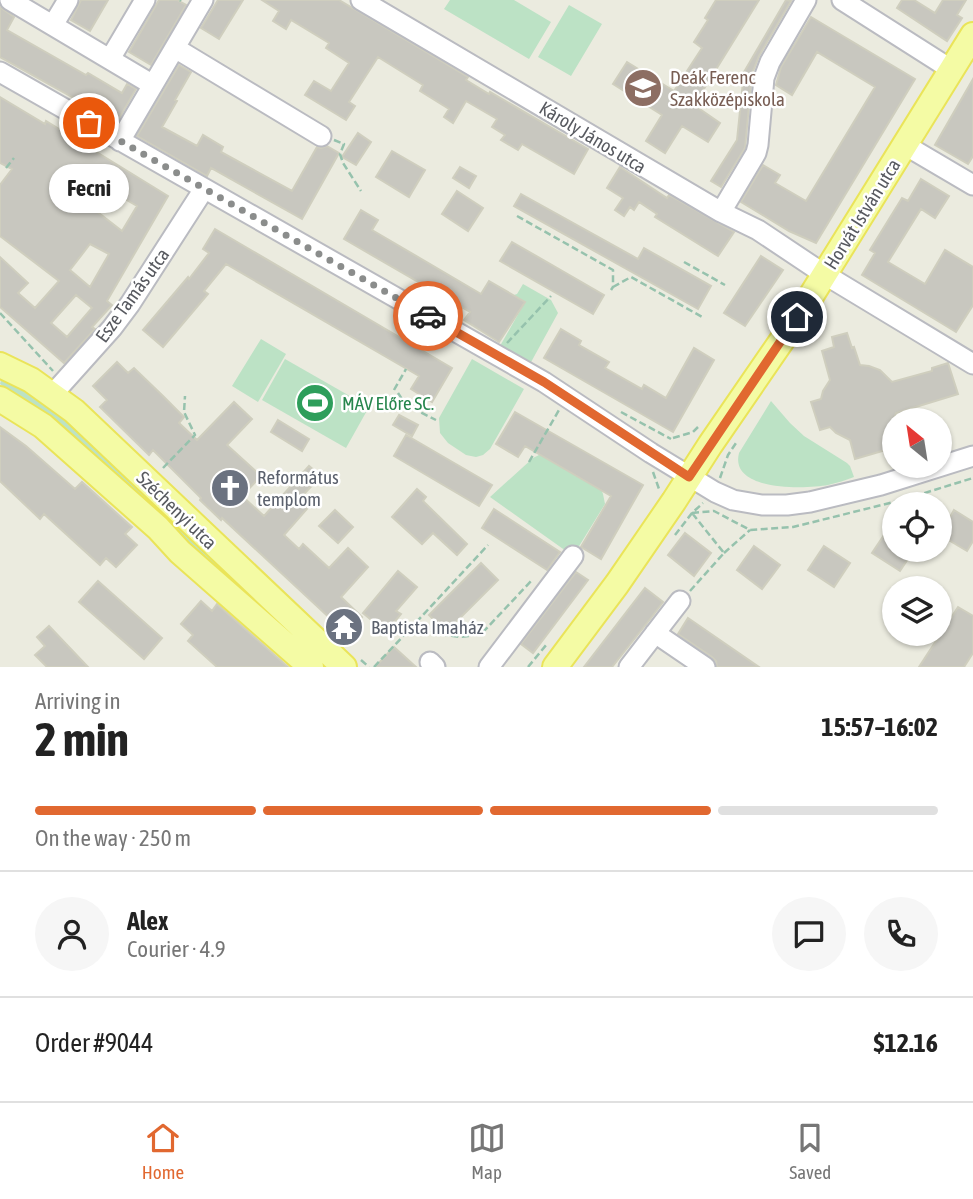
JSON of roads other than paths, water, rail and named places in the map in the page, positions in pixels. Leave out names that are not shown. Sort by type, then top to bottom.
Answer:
[{"type":"main road","name":"Horvát István utca","points":[[555,667],[617,584],[824,274],[973,35]]},
{"type":"main road","name":"Széchenyi utca","points":[[0,365],[31,380],[57,388],[74,411],[344,667]]},
{"type":"main road","name":"Széchenyi utca","points":[[0,399],[43,426],[311,667]]},
{"type":"street","points":[[10,0],[153,85]]},
{"type":"street","points":[[53,25],[68,0]]},
{"type":"street","points":[[110,59],[145,0]]},
{"type":"street","points":[[120,141],[203,0]]},
{"type":"street","name":"Károly János utca","points":[[361,0],[720,212],[758,230],[824,274],[973,364]]},
{"type":"street","points":[[720,212],[756,153],[764,78],[770,62],[806,0]]},
{"type":"street","points":[[842,0],[952,70]]},
{"type":"street","points":[[175,48],[321,136]]},
{"type":"street","points":[[0,72],[544,382],[689,477],[733,500],[762,505],[787,505],[829,498],[871,488],[973,456]]},
{"type":"street","points":[[905,145],[973,185]]},
{"type":"street","name":"Esze Tamás utca","points":[[57,388],[112,328],[130,304],[204,189]]},
{"type":"street","points":[[489,667],[573,555]]},
{"type":"street","points":[[629,667],[680,601]]},
{"type":"street","points":[[655,633],[705,667]]},
{"type":"place","name":"Deák Ferenc Szakközépiskola","points":[[643,88]]},
{"type":"place","name":"Fecni","points":[[89,123]]},
{"type":"place","name":"MÁV Előre SC.","points":[[315,403]]},
{"type":"place","name":"Református templom","points":[[230,488]]},
{"type":"place","name":"Baptista Imaház","points":[[344,627]]}]
